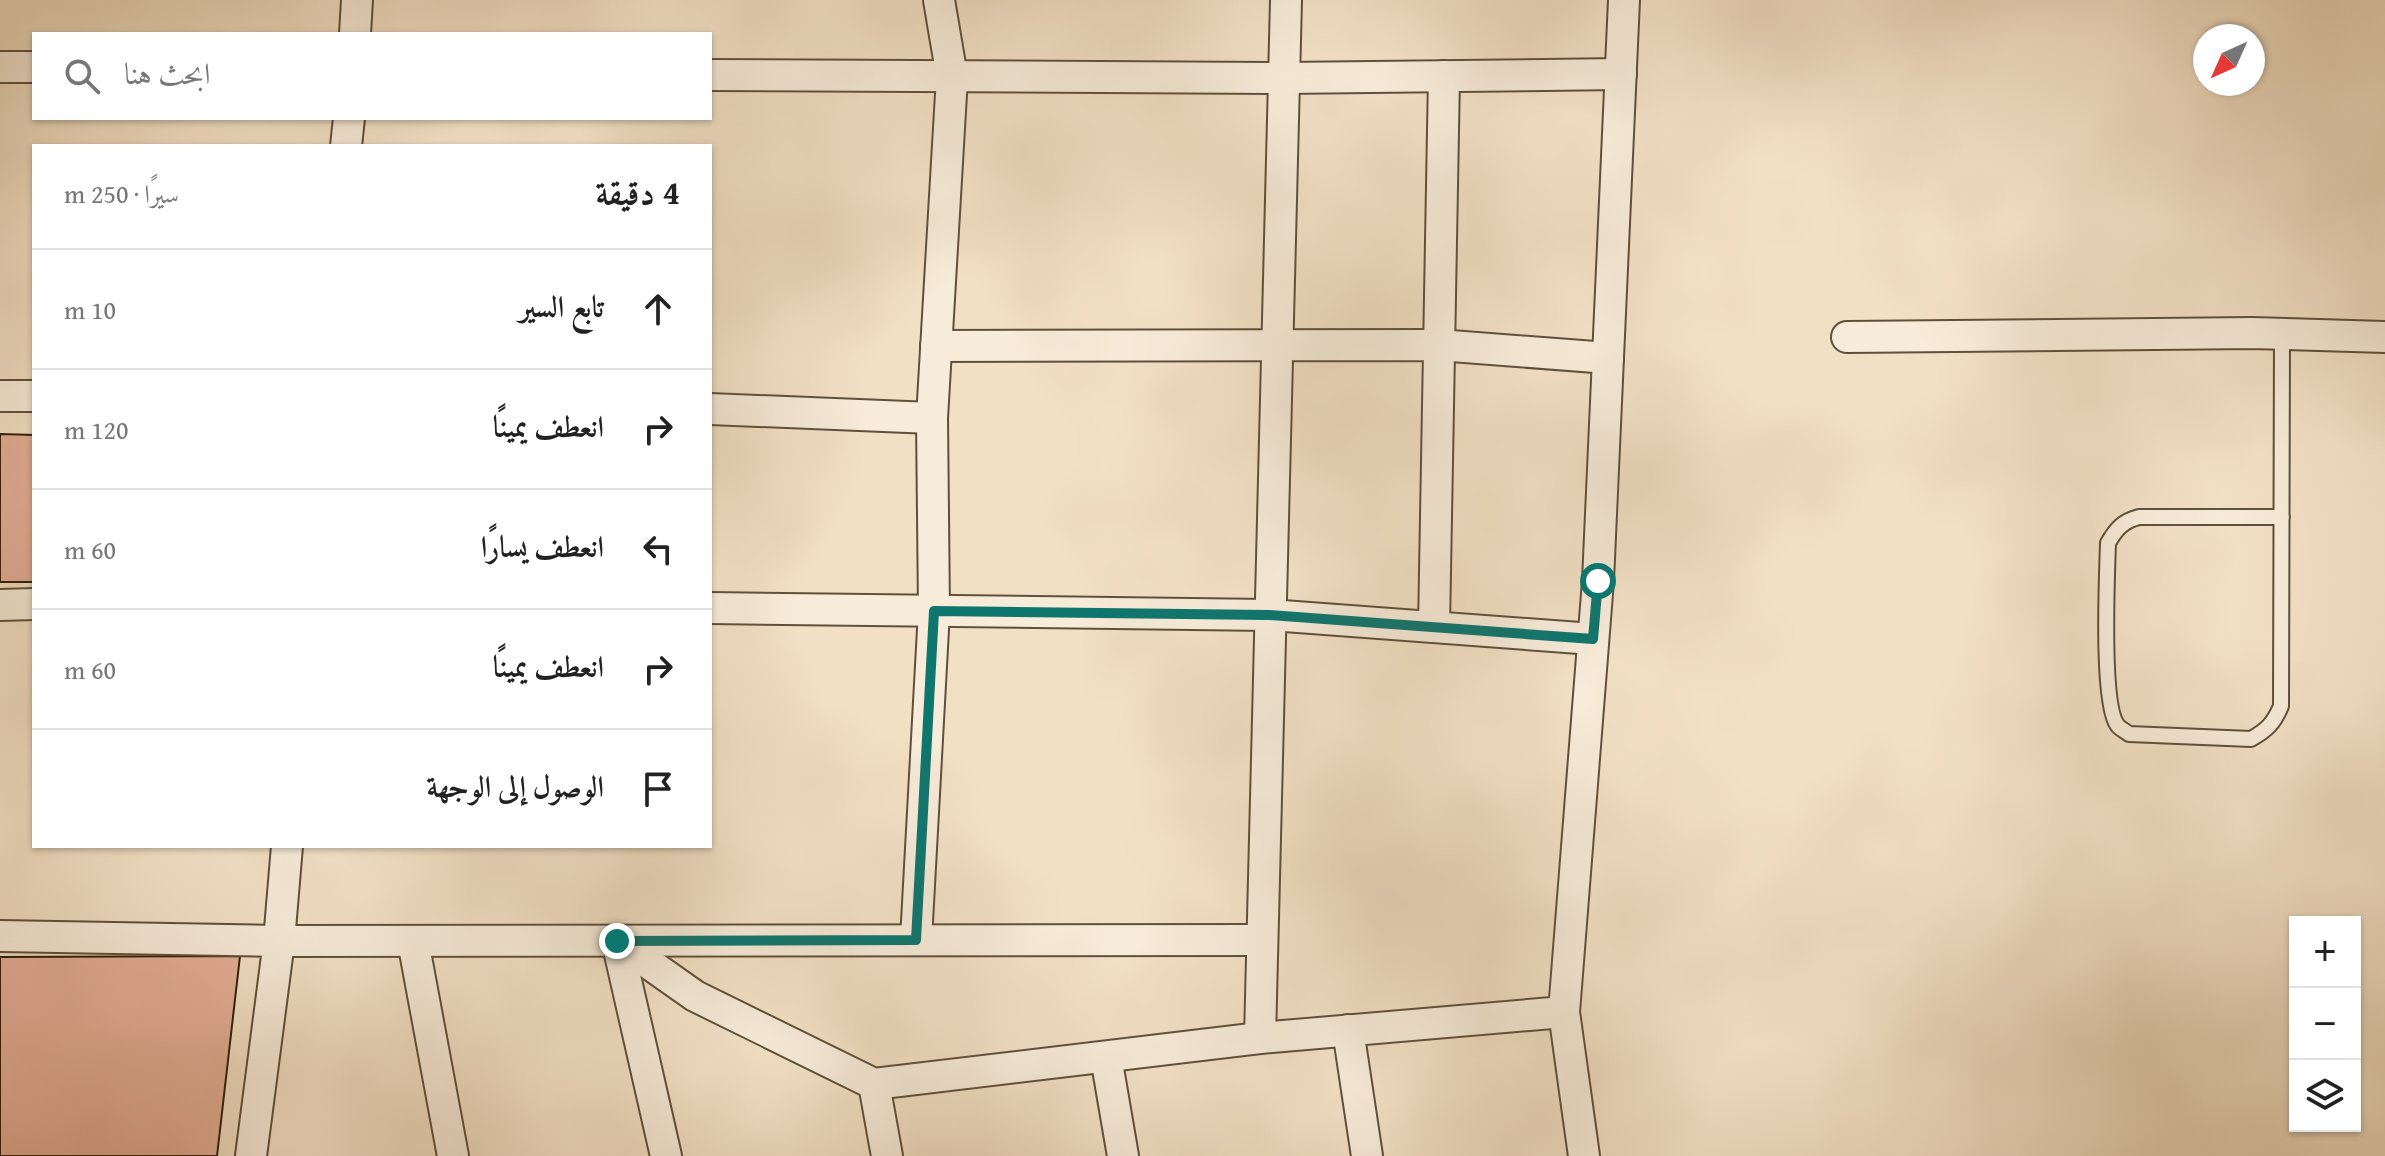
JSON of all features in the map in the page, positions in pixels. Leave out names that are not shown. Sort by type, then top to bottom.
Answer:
[{"type":"street","points":[[355,32],[357,0]]},
{"type":"street","points":[[916,940],[934,611],[932,418],[952,77],[939,0]]},
{"type":"street","points":[[1260,1038],[1286,0]]},
{"type":"street","points":[[1584,1156],[1564,1012],[1598,581],[1624,0]]},
{"type":"street","points":[[0,67],[32,67]]},
{"type":"street","points":[[712,75],[1284,78],[1621,74]]},
{"type":"street","points":[[1434,627],[1444,76]]},
{"type":"street","points":[[346,144],[349,120]]},
{"type":"street","points":[[1847,337],[2282,334],[2385,337]]},
{"type":"street","points":[[936,346],[1438,345],[1608,358]]},
{"type":"street","points":[[0,396],[32,396]]},
{"type":"street","points":[[712,409],[932,418]]},
{"type":"street","points":[[0,605],[32,604]]},
{"type":"street","points":[[712,608],[1269,615],[1593,639]]},
{"type":"street","points":[[251,1156],[279,941],[287,848]]},
{"type":"street","points":[[0,936],[279,941],[1262,940]]},
{"type":"street","points":[[413,941],[453,1156]]},
{"type":"street","points":[[617,941],[695,996],[874,1084],[1260,1038],[1564,1012]]},
{"type":"street","points":[[617,941],[666,1156]]},
{"type":"street","points":[[1348,1030],[1367,1156]]},
{"type":"street","points":[[1106,1057],[1123,1156]]},
{"type":"street","points":[[874,1084],[887,1156]]},
{"type":"lane","points":[[2282,334],[2282,517],[2281,706],[2267,730],[2251,739],[2129,734],[2117,725],[2111,704],[2106,654],[2108,543],[2116,530],[2127,520],[2139,517],[2282,517]]},
{"type":"building","points":[[0,434],[32,435],[32,582],[0,582]]},
{"type":"building","points":[[240,956],[217,1156],[0,1156],[0,957]]},
{"type":"route","points":[[617,941],[916,940],[934,611],[1269,615],[1593,639],[1598,581]]}]
